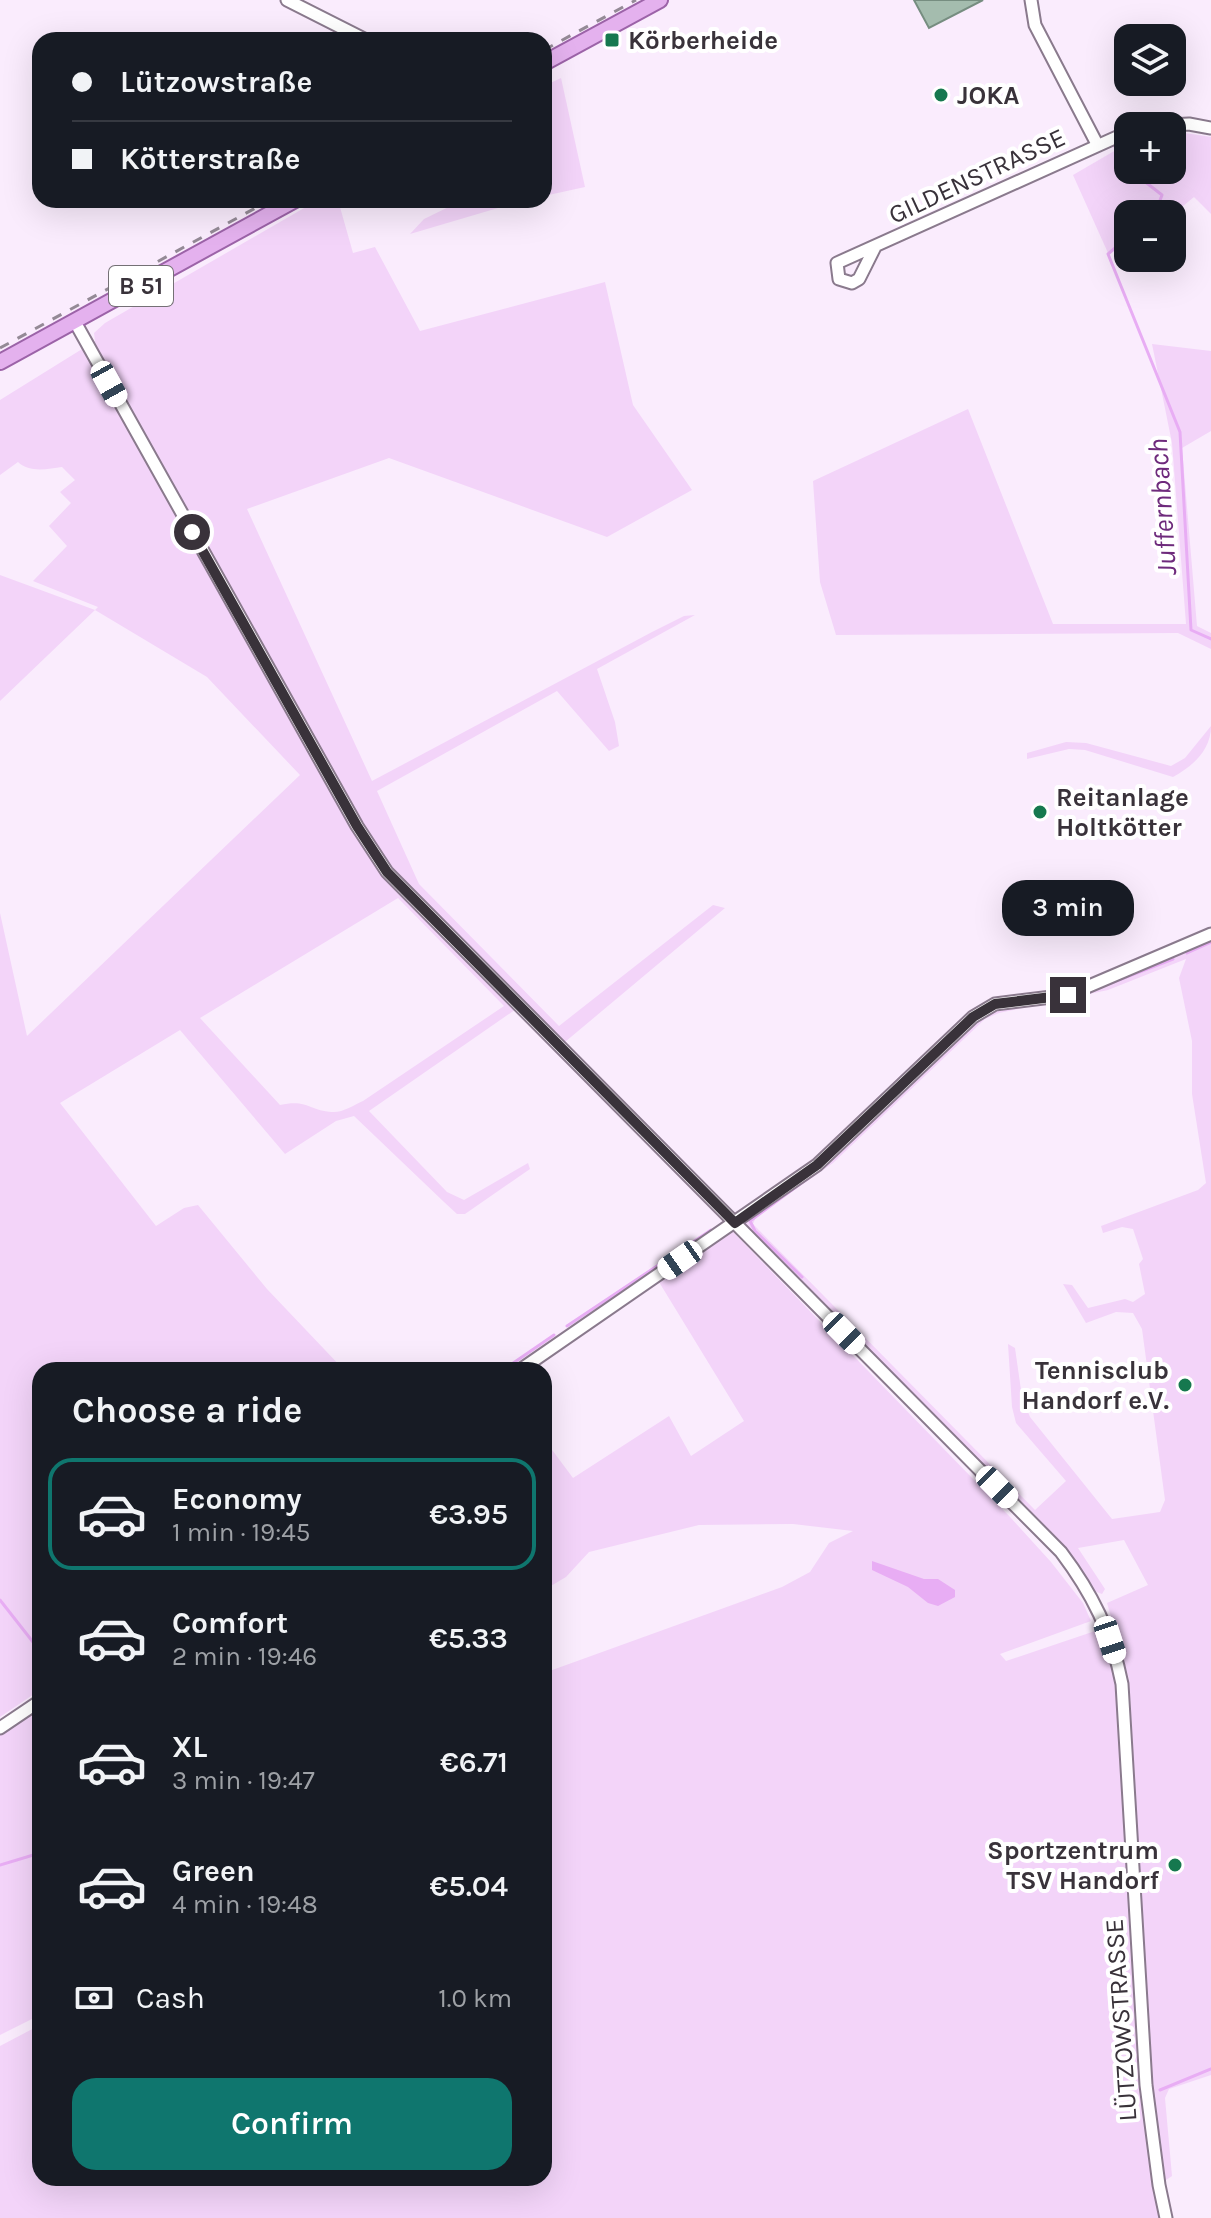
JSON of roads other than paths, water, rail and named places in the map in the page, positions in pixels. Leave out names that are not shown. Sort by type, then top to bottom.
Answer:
[{"type":"main road","points":[[552,59],[660,0]]},
{"type":"main road","name":"B 51","points":[[0,362],[281,208]]},
{"type":"street","points":[[287,0],[350,32]]},
{"type":"street","name":"GILDENSTRASSE","points":[[1031,0],[1035,25],[1097,144]]},
{"type":"street","points":[[1186,124],[1211,128]]},
{"type":"street","name":"GILDENSTRASSE","points":[[875,247],[1114,137]]},
{"type":"street","name":"LÜTZOWSTRASSE","points":[[75,322],[349,813],[387,872],[1061,1552],[1087,1588],[1104,1620],[1122,1684],[1146,2085],[1166,2218]]},
{"type":"street","points":[[532,1362],[817,1165],[973,1017],[995,1004],[1068,995],[1211,934]]},
{"type":"street","points":[[0,1728],[32,1706]]},
{"type":"waterway","name":"Juffernbach","points":[[1148,184],[1162,195],[1160,200]]},
{"type":"waterway","name":"Juffernbach","points":[[1114,249],[1108,254],[1114,269]]},
{"type":"waterway","name":"Juffernbach","points":[[1115,272],[1180,432],[1191,630],[1211,639]]},
{"type":"waterway","points":[[1187,953],[1211,942]]},
{"type":"waterway","points":[[1090,991],[1173,959]]},
{"type":"waterway","points":[[828,1162],[892,1102]]},
{"type":"waterway","points":[[802,1277],[755,1231],[750,1221],[812,1175]]},
{"type":"waterway","points":[[567,1326],[711,1230]]},
{"type":"waterway","points":[[515,1362],[554,1335]]},
{"type":"waterway","points":[[0,1600],[32,1641]]},
{"type":"waterway","points":[[0,1865],[32,1855]]},
{"type":"waterway","points":[[1160,2090],[1211,2069]]},
{"type":"railway","points":[[552,46],[636,0]]},
{"type":"railway","points":[[0,348],[255,208]]},
{"type":"place","name":"Körberheide","points":[[612,40]]},
{"type":"place","name":"JOKA","points":[[941,95]]},
{"type":"place","name":"Reitanlage Holtkötter","points":[[1040,812]]},
{"type":"place","name":"Tennisclub Handorf e.V.","points":[[1185,1385]]},
{"type":"place","name":"Sportzentrum TSV Handorf","points":[[1175,1865]]}]
